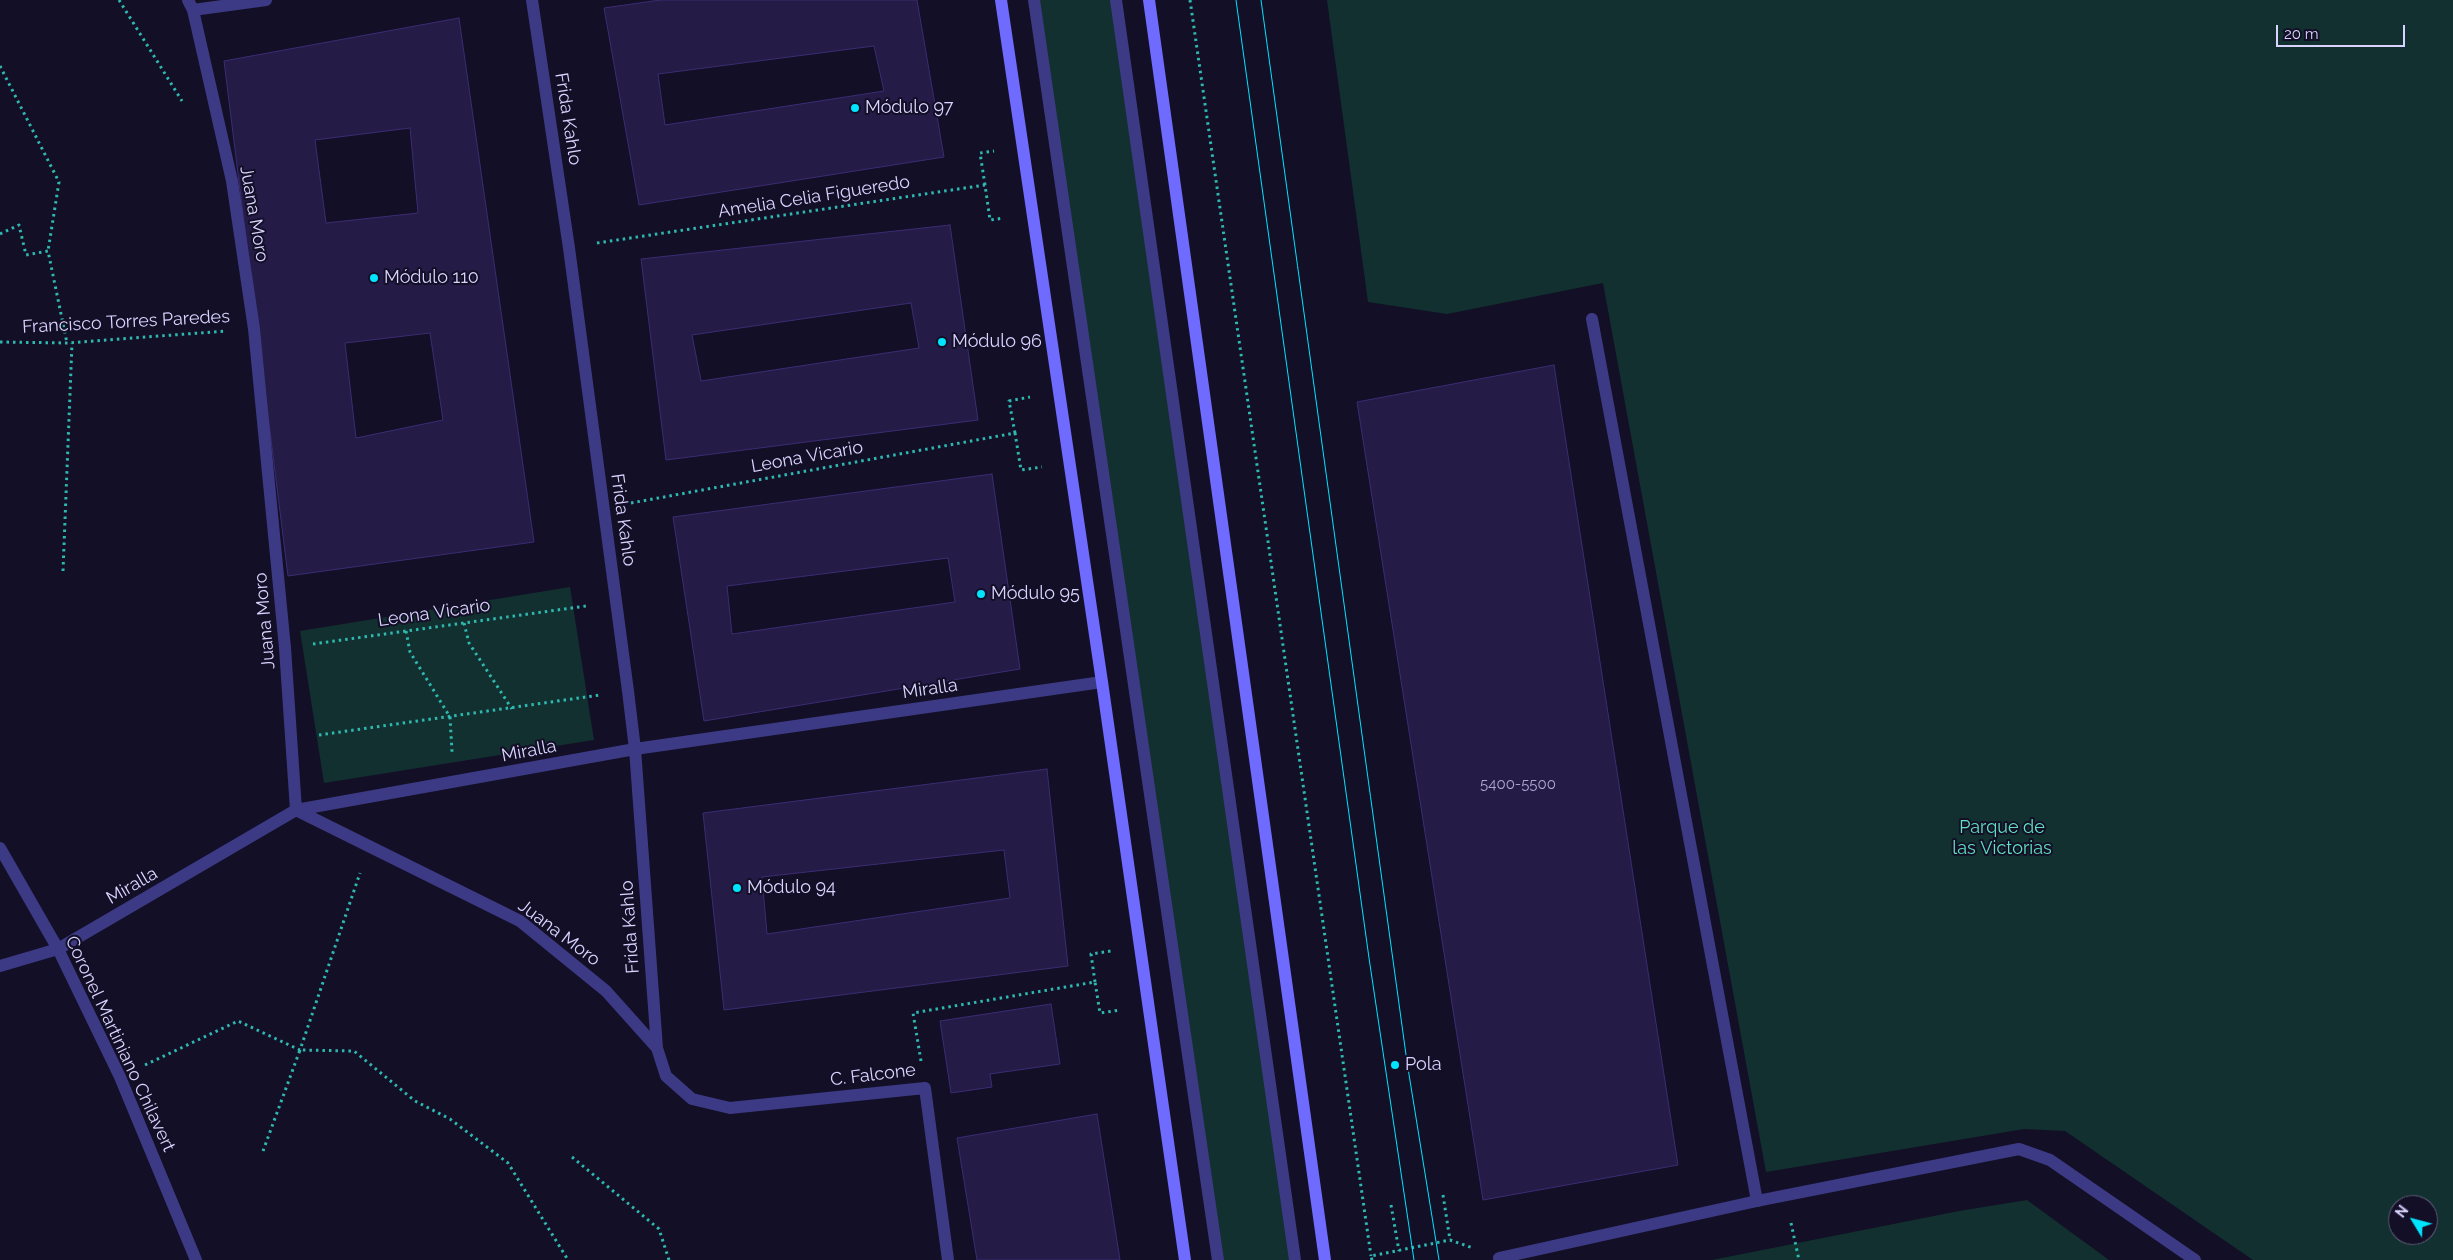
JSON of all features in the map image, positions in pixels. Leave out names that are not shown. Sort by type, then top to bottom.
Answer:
[{"type":"main road","points":[[1001,0],[1060,392],[1185,1260]]},
{"type":"main road","points":[[1149,0],[1325,1260]]},
{"type":"street","points":[[190,5],[266,0]]},
{"type":"street","name":"Frida Kahlo","points":[[532,0],[569,248],[635,749],[657,1048]]},
{"type":"street","points":[[1034,0],[1218,1260]]},
{"type":"street","points":[[1116,0],[1295,1260]]},
{"type":"street","name":"Juana Moro","points":[[190,5],[232,181],[254,329],[285,648],[296,810],[520,921],[606,991],[657,1048]]},
{"type":"street","points":[[1592,319],[1758,1201]]},
{"type":"street","name":"Miralla","points":[[0,966],[58,950],[296,810],[635,749],[1102,682]]},
{"type":"street","name":"Coronel Martiniano Chilavert","points":[[0,848],[58,950],[120,1077],[196,1260]]},
{"type":"street","name":"C. Falcone","points":[[657,1048],[666,1076],[692,1099],[730,1108],[926,1088]]},
{"type":"street","points":[[926,1088],[948,1260]]},
{"type":"street","points":[[1499,1258],[1758,1201],[2018,1149],[2050,1160],[2195,1260]]},
{"type":"path","points":[[119,0],[186,107]]},
{"type":"path","points":[[1190,0],[1371,1258],[1450,1240],[1499,1258]]},
{"type":"path","points":[[0,66],[59,182],[48,251],[67,344]]},
{"type":"path","name":"Amelia Celia Figueredo","points":[[569,248],[985,185],[990,220],[1032,214]]},
{"type":"path","points":[[0,234],[18,225],[26,255],[48,251]]},
{"type":"path","name":"Francisco Torres Paredes","points":[[0,342],[67,344],[254,329]]},
{"type":"path","points":[[64,571],[72,343]]},
{"type":"path","points":[[1060,392],[1009,401],[1022,470],[1070,462]]},
{"type":"path","name":"Leona Vicario","points":[[604,508],[1015,433]]},
{"type":"path","name":"Leona Vicario","points":[[285,648],[617,602]]},
{"type":"path","points":[[464,623],[469,643],[512,709]]},
{"type":"path","points":[[406,631],[410,652],[450,717],[455,782]]},
{"type":"path","points":[[291,738],[512,709],[628,691]]},
{"type":"path","points":[[263,1151],[370,846]]},
{"type":"path","points":[[1140,946],[1091,954],[1095,982],[1100,1013],[1149,1005]]},
{"type":"path","name":"C. Falcone","points":[[926,1088],[913,1013],[1095,982]]},
{"type":"path","points":[[120,1077],[238,1021],[300,1050],[354,1050],[414,1101],[450,1119],[508,1163],[568,1260]]},
{"type":"path","points":[[572,1157],[658,1229],[669,1260]]},
{"type":"path","points":[[1443,1195],[1450,1240]]},
{"type":"path","points":[[1786,1196],[1799,1260]]},
{"type":"path","points":[[1391,1205],[1399,1251]]},
{"type":"green space","points":[[1034,0],[1116,0],[1295,1260],[1218,1260]]},
{"type":"green space","name":"Parque de las Victorias","points":[[1327,0],[2453,0],[2453,1260],[2253,1260],[2065,1131],[2024,1129],[1766,1172],[1603,283],[1447,314],[1368,302]]},
{"type":"green space","points":[[570,587],[594,740],[324,783],[300,631]]},
{"type":"green space","points":[[2027,1200],[2109,1260],[1712,1260],[1959,1211]]},
{"type":"building","name":"Módulo 97","points":[[660,0],[917,0],[944,157],[639,205],[604,8]],"holes":[[[874,46],[884,91],[665,125],[658,74]]]},
{"type":"building","name":"Módulo 110","points":[[459,18],[534,542],[288,576],[224,61]],"holes":[[[410,128],[418,213],[326,223],[315,140]],[[430,333],[443,420],[356,438],[345,343]]]},
{"type":"building","name":"Módulo 96","points":[[950,225],[978,420],[666,460],[641,259]],"holes":[[[911,303],[919,348],[701,381],[692,335]]]},
{"type":"building","points":[[1554,365],[1678,1165],[1483,1200],[1357,402]]},
{"type":"building","name":"Módulo 95","points":[[992,474],[1020,669],[704,721],[673,517]],"holes":[[[948,558],[955,602],[732,634],[727,586]]]},
{"type":"building","name":"Módulo 94","points":[[1047,769],[1068,966],[724,1010],[703,813]],"holes":[[[1004,850],[1010,898],[767,934],[762,877]]]},
{"type":"building","points":[[1051,1004],[1060,1064],[990,1074],[992,1087],[951,1093],[940,1021]]},
{"type":"building","points":[[1097,1114],[1120,1260],[977,1260],[957,1138]]},
{"type":"tram line","points":[[1236,0],[1369,958],[1414,1260]]},
{"type":"tram line","points":[[1261,0],[1407,1062],[1439,1260]]},
{"type":"place","name":"Módulo 97","points":[[855,108]]},
{"type":"place","name":"Módulo 110","points":[[374,278]]},
{"type":"place","name":"Módulo 96","points":[[942,342]]},
{"type":"place","name":"Módulo 95","points":[[981,594]]},
{"type":"place","name":"Módulo 94","points":[[737,888]]},
{"type":"place","name":"Pola","points":[[1395,1065]]}]
